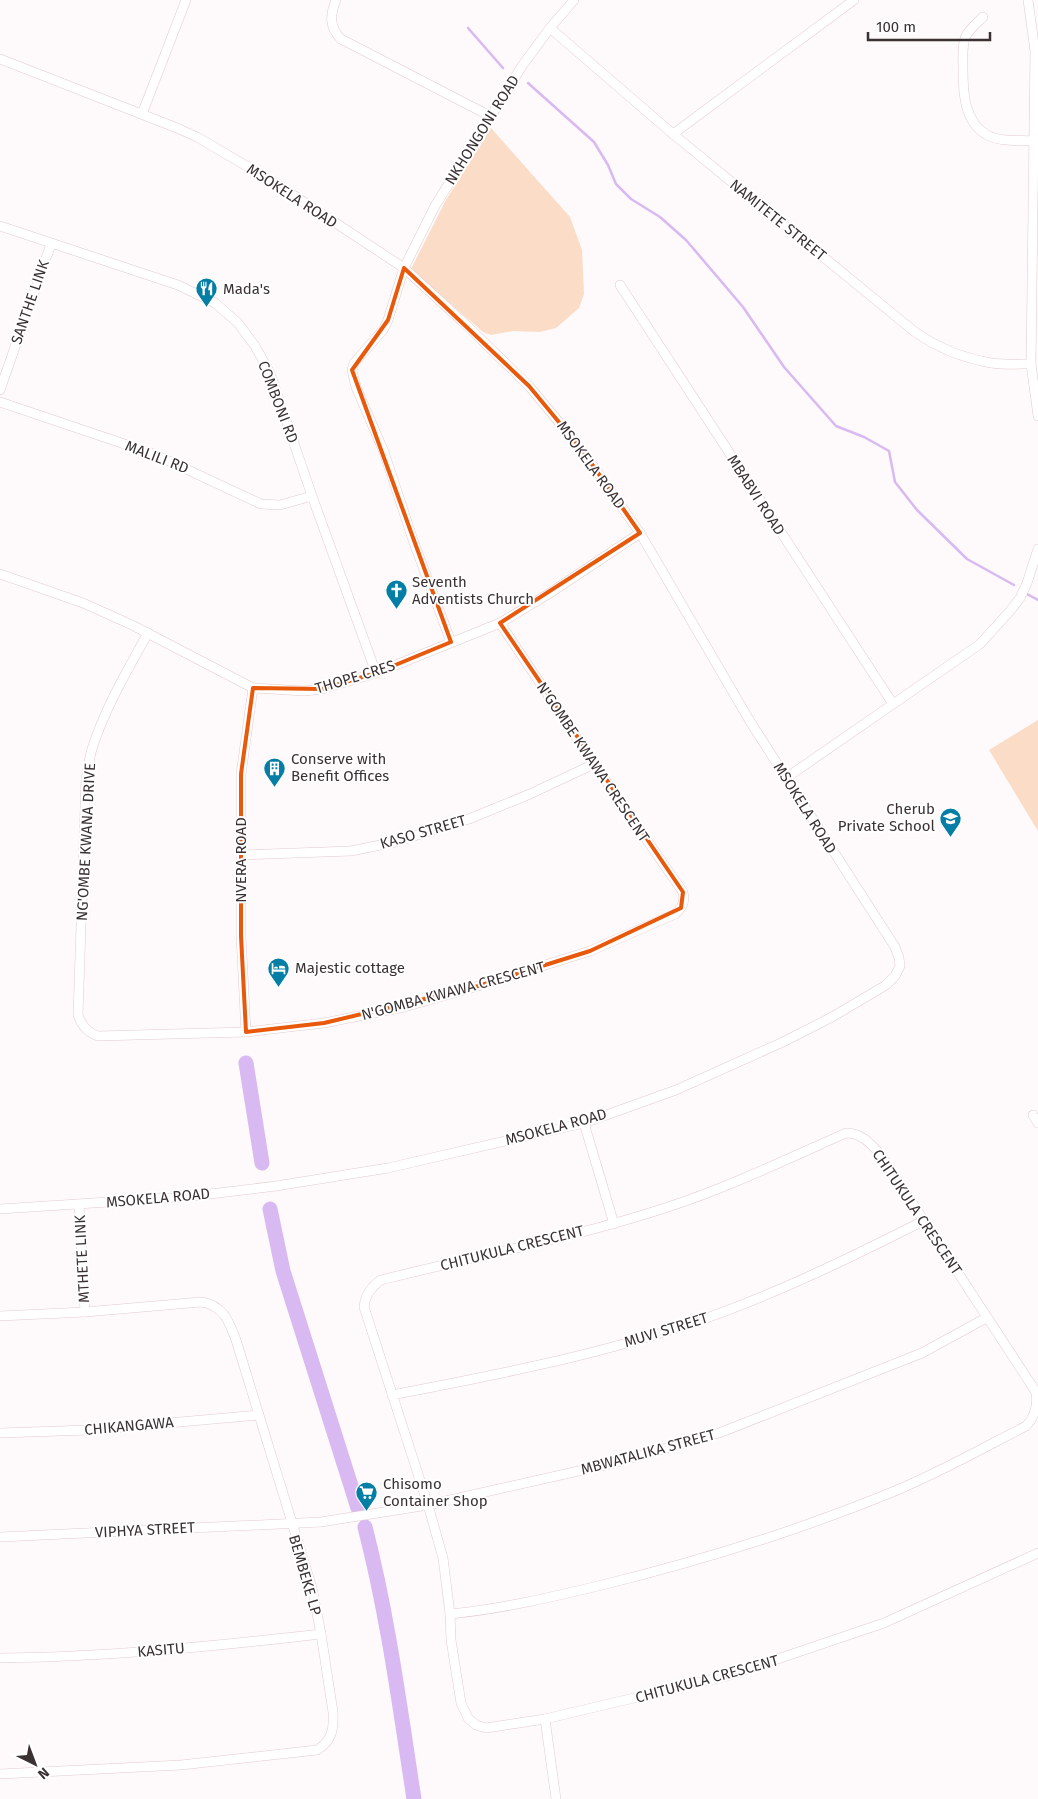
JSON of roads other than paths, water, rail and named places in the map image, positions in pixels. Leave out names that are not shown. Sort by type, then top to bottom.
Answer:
[{"type":"street","points":[[142,114],[186,0]]},
{"type":"street","points":[[336,0],[332,11],[332,25],[334,32],[341,39],[490,116]]},
{"type":"street","name":"NKHONGONI ROAD","points":[[451,642],[416,548],[384,452],[356,387],[352,370],[354,363],[383,330],[388,320],[404,268],[436,206],[490,116],[522,66],[550,28],[574,0]]},
{"type":"street","points":[[673,134],[854,0]]},
{"type":"street","points":[[1028,0],[1035,51],[1031,364],[1038,416]]},
{"type":"street","points":[[982,17],[965,37],[963,95],[970,115],[977,127],[988,135],[998,139],[1033,141]]},
{"type":"street","name":"NAMITETE STREET","points":[[550,28],[673,134],[915,332],[931,343],[961,356],[993,363],[1031,364]]},
{"type":"street","name":"MSOKELA ROAD","points":[[0,59],[197,137],[261,174],[404,268],[462,320],[529,386],[582,450],[640,533],[751,723],[895,947],[900,966],[895,976],[886,985],[783,1042],[676,1090],[584,1122],[388,1168],[276,1186],[185,1197],[0,1209]]},
{"type":"street","name":"COMBONI RD","points":[[0,226],[178,285],[215,304],[238,323],[255,346],[270,373],[376,673]]},
{"type":"street","name":"SANTHE LINK","points":[[0,390],[51,244]]},
{"type":"street","name":"MBABVI ROAD","points":[[620,285],[893,704]]},
{"type":"street","name":"MALILI RD","points":[[0,402],[154,454],[261,504],[280,504],[312,496]]},
{"type":"street","name":"THOPE CRES","points":[[0,574],[83,603],[148,633],[253,688],[304,691],[322,689],[376,673],[500,623],[640,533]]},
{"type":"street","points":[[786,778],[967,654],[994,629],[1020,598],[1038,549]]},
{"type":"street","name":"N'GOMBE KWAWA CRESCENT","points":[[500,623],[594,764],[683,892],[684,901]]},
{"type":"street","name":"NG'OMBE KWANA DRIVE","points":[[87,1030],[81,1025],[78,1015],[86,780],[91,751],[101,723],[148,633]]},
{"type":"street","name":"NVERA ROAD","points":[[246,1032],[241,957],[241,774],[253,688]]},
{"type":"street","name":"KASO STREET","points":[[241,854],[351,851],[395,842],[469,819],[530,794],[594,764]]},
{"type":"street","name":"N'GOMBA KWAWA CRESCENT","points":[[87,1030],[98,1036],[116,1037],[246,1032],[324,1023],[404,1007],[590,951],[675,914],[681,908],[684,901]]},
{"type":"street","points":[[584,1122],[614,1224]]},
{"type":"street","name":"CHITUKULA CRESCENT","points":[[450,1614],[542,1599],[646,1574],[749,1545],[891,1493],[1026,1426],[1034,1416],[1038,1406],[1037,1396],[925,1220],[881,1155],[863,1138],[852,1133],[846,1133],[724,1187],[669,1207],[614,1224],[381,1280],[367,1295],[364,1307],[428,1505],[442,1558],[450,1614],[451,1640],[461,1703],[468,1718],[486,1728],[545,1718],[727,1676],[797,1654],[884,1623],[1038,1553]]},
{"type":"street","name":"MTHETE LINK","points":[[79,1205],[85,1312]]},
{"type":"street","name":"MUVI STREET","points":[[392,1395],[530,1368],[651,1336],[687,1324],[806,1277],[858,1254],[925,1220]]},
{"type":"street","name":"BEMBEKE LP","points":[[0,1316],[85,1312],[201,1302],[213,1305],[222,1311],[229,1321],[312,1588],[321,1634],[334,1724],[329,1740],[317,1750],[181,1765],[0,1774]]},
{"type":"street","name":"MBWATALIKA STREET","points":[[291,1523],[321,1522],[428,1505],[614,1463],[719,1433],[922,1353],[986,1318]]},
{"type":"street","name":"CHIKANGAWA","points":[[0,1433],[89,1430],[259,1415]]},
{"type":"street","name":"VIPHYA STREET","points":[[0,1537],[291,1523]]},
{"type":"street","name":"KASITU","points":[[0,1658],[44,1658],[146,1651],[321,1634]]},
{"type":"street","points":[[545,1718],[556,1799]]},
{"type":"waterway","points":[[468,28],[503,68]]},
{"type":"waterway","points":[[528,83],[594,142],[608,165],[616,184],[631,199],[660,217],[686,240],[743,307],[784,367],[836,426],[864,437],[889,451],[895,482],[917,510],[967,559],[1014,585]]},
{"type":"waterway","points":[[1027,594],[1038,600]]},
{"type":"waterway","points":[[246,1063],[262,1163]]},
{"type":"waterway","points":[[270,1209],[283,1271],[358,1508]]},
{"type":"waterway","points":[[365,1527],[387,1628],[414,1799]]},
{"type":"place","name":"Mada's","points":[[207,308]]},
{"type":"place","name":"Seventh Adventists Church","points":[[396,610]]},
{"type":"place","name":"Conserve with Benefit Offices","points":[[275,787]]},
{"type":"place","name":"Cherub Private School","points":[[951,837]]},
{"type":"place","name":"Majestic cottage","points":[[279,987]]},
{"type":"place","name":"Chisomo Container Shop","points":[[367,1512]]}]
